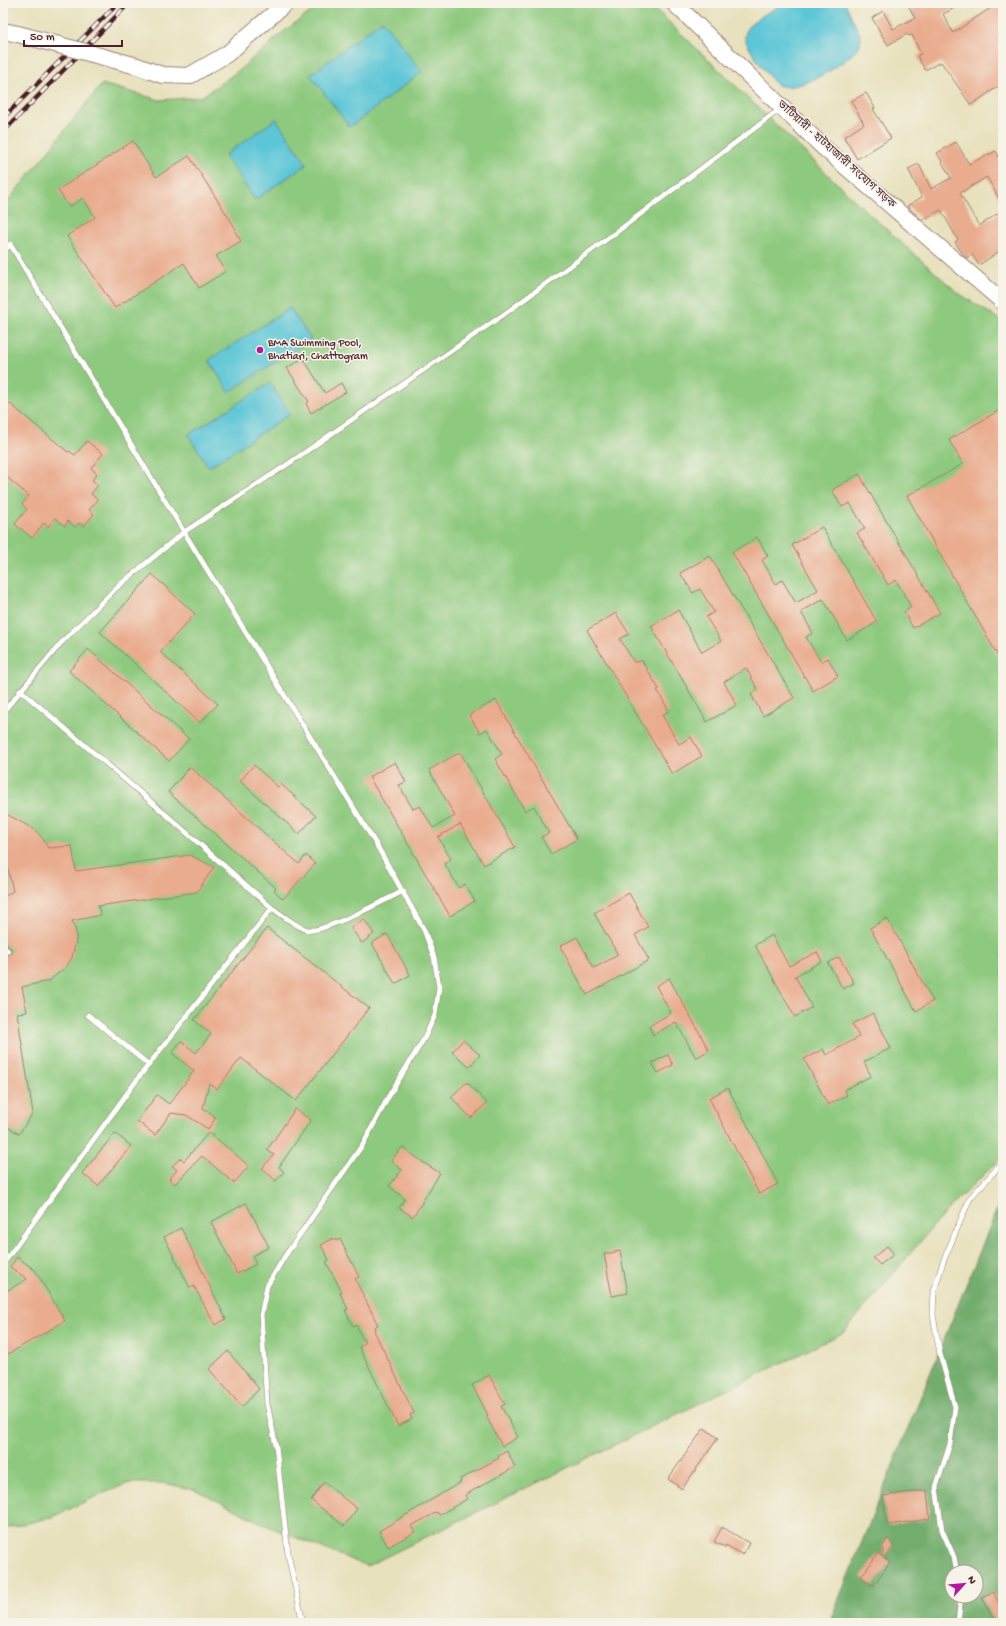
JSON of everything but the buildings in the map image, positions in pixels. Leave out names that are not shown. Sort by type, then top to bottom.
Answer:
[{"type":"main road","points":[[11,33],[137,66],[162,76],[189,76],[227,54],[286,3]]},
{"type":"main road","name":"ভাটিয়ারী - হাটহাজারী সংযোগ সড়ক","points":[[674,3],[824,148],[1003,302]]},
{"type":"lane","points":[[3,712],[61,643],[116,588],[184,532],[291,462],[496,320],[622,228],[783,107]]},
{"type":"lane","points":[[3,253],[10,244],[184,532],[404,890],[424,930],[434,957],[439,987],[435,1015],[425,1037],[390,1094],[364,1144],[285,1256],[267,1286],[261,1315],[267,1404],[276,1446],[288,1554],[303,1623]]},
{"type":"lane","points":[[20,690],[170,818],[272,908],[306,930],[315,931],[336,923],[404,890]]},
{"type":"lane","points":[[3,1264],[149,1065],[272,908]]},
{"type":"lane","points":[[3,947],[8,951]]},
{"type":"lane","points":[[88,1015],[149,1065]]},
{"type":"lane","points":[[955,1564],[954,1557],[942,1530],[936,1487],[950,1444],[955,1407],[940,1354],[933,1315],[934,1291],[943,1262],[970,1198],[1003,1162]]},
{"type":"lane","points":[[958,1623],[960,1604]]},
{"type":"green space","points":[[323,3],[649,3],[868,213],[957,292],[1003,322],[1003,1156],[947,1210],[843,1333],[367,1566],[270,1527],[196,1490],[164,1483],[129,1483],[97,1496],[53,1517],[3,1529],[3,207],[102,84],[160,100],[201,97],[238,71],[287,29]]},
{"type":"green space","points":[[1003,1194],[1003,1623],[829,1623]]},
{"type":"water","points":[[784,3],[845,3],[861,37],[860,45],[846,60],[823,75],[798,85],[787,87],[778,85],[770,78],[759,63],[746,42],[745,37],[747,29],[754,21]]},
{"type":"water","points":[[382,20],[422,72],[350,127],[310,75]]},
{"type":"water","points":[[276,119],[307,164],[255,200],[225,155]]},
{"type":"water","name":"BMA Swimming Pool, Bhatiari, Chattogram","points":[[290,308],[311,339],[229,392],[209,360]]},
{"type":"water","points":[[270,383],[290,414],[209,467],[188,435]]},
{"type":"railway","points":[[3,118],[118,3]]},
{"type":"railway","points":[[3,132],[129,3]]},
{"type":"place","name":"BMA Swimming Pool, Bhatiari, Chattogram","points":[[260,350]]}]
